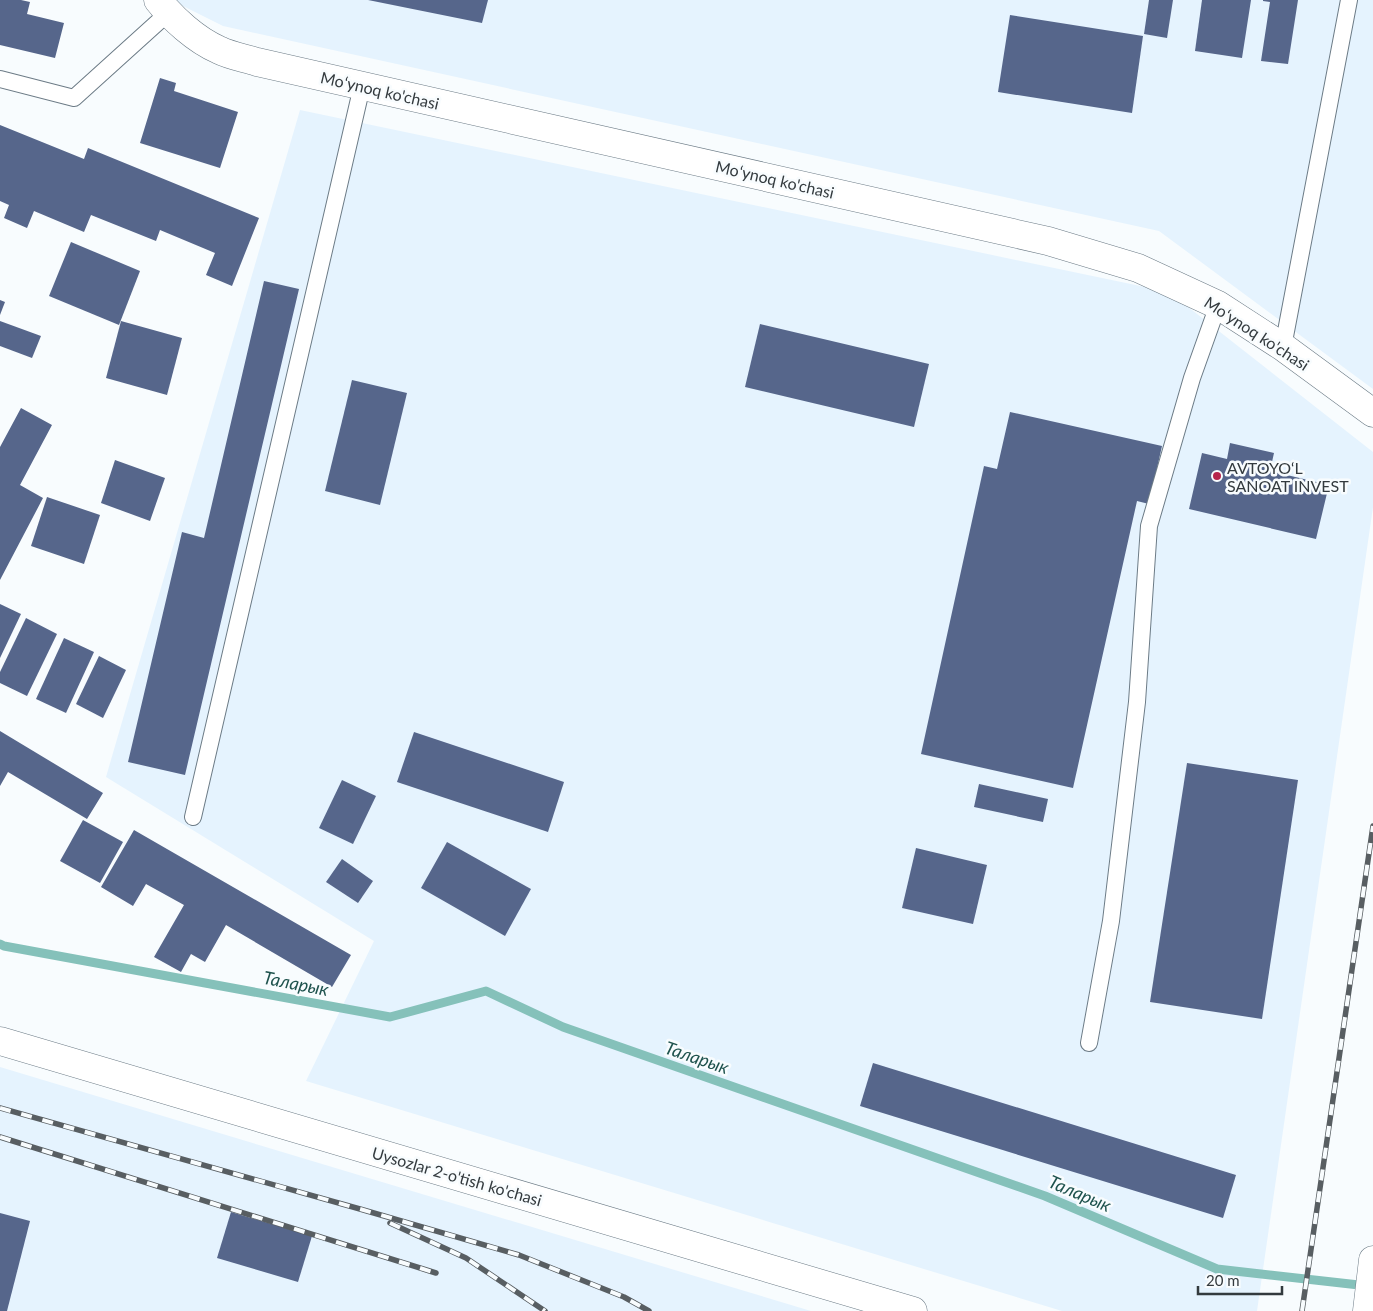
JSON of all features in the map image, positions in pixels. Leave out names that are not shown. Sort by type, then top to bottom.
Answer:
[{"type":"street","name":"Moʻynoq ko'chasi","points":[[163,6],[191,33],[218,50],[257,62],[1048,241],[1138,268],[1218,305],[1283,347],[1373,413]]},
{"type":"street","name":"Uysozlar 2-o'tish ko'chasi","points":[[0,1041],[913,1311]]},
{"type":"street","points":[[1367,1311],[1373,1260]]},
{"type":"lane","points":[[1283,347],[1348,0]]},
{"type":"lane","points":[[0,79],[74,98],[163,6]]},
{"type":"lane","points":[[193,817],[362,86]]},
{"type":"lane","points":[[1089,1043],[1111,922],[1137,702],[1149,526],[1192,378],[1218,305]]},
{"type":"shaded area","points":[[175,0],[1373,0],[1373,389],[1159,231],[223,26],[177,3]]},
{"type":"shaded area","points":[[300,110],[1169,292],[1373,452],[1373,507],[1257,1311],[1062,1311],[306,1081],[374,941],[106,777]]},
{"type":"shaded area","points":[[0,1067],[811,1311],[0,1311]]},
{"type":"building","points":[[0,0],[30,2],[27,14],[64,23],[55,58],[0,45]]},
{"type":"building","points":[[368,0],[488,0],[482,23]]},
{"type":"building","points":[[1149,0],[1173,0],[1167,38],[1144,34]]},
{"type":"building","points":[[1202,0],[1251,0],[1242,58],[1195,51]]},
{"type":"building","points":[[1263,0],[1298,0],[1288,64],[1261,61],[1270,2]]},
{"type":"building","points":[[1010,15],[1143,36],[1132,113],[998,92]]},
{"type":"building","points":[[160,78],[176,83],[174,91],[238,112],[220,168],[140,143]]},
{"type":"building","points":[[0,125],[84,159],[88,148],[259,218],[232,286],[206,275],[215,253],[160,230],[156,241],[91,215],[84,232],[34,211],[27,228],[4,218],[9,205],[0,201]]},
{"type":"building","points":[[71,242],[140,271],[119,325],[49,296]]},
{"type":"building","points":[[264,281],[299,289],[185,775],[128,762],[182,532],[204,538]]},
{"type":"building","points":[[0,300],[5,302],[0,315]]},
{"type":"building","points":[[0,321],[41,336],[32,358],[0,346]]},
{"type":"building","points":[[121,321],[182,338],[167,395],[106,378]]},
{"type":"building","points":[[760,324],[929,364],[914,427],[745,387]]},
{"type":"building","points":[[352,380],[407,393],[380,505],[325,491]]},
{"type":"building","points":[[21,408],[52,425],[20,485],[43,498],[0,580],[0,447]]},
{"type":"building","points":[[1010,412],[1162,446],[1149,504],[1137,501],[1073,788],[921,754],[984,466],[997,469]]},
{"type":"building","points":[[1230,443],[1274,453],[1270,471],[1329,485],[1316,539],[1189,509],[1202,453],[1227,459]]},
{"type":"building","points":[[115,460],[165,478],[150,521],[101,503]]},
{"type":"building","points":[[47,497],[100,515],[84,564],[31,546]]},
{"type":"building","points":[[0,604],[21,614],[0,658]]},
{"type":"building","points":[[26,618],[57,634],[27,696],[0,683],[0,672]]},
{"type":"building","points":[[64,638],[94,652],[66,713],[36,699]]},
{"type":"building","points":[[99,656],[126,670],[103,718],[76,704]]},
{"type":"building","points":[[0,731],[103,793],[87,819],[8,772],[0,786]]},
{"type":"building","points":[[414,732],[564,782],[548,832],[397,782]]},
{"type":"building","points":[[1187,763],[1298,780],[1262,1019],[1150,1002]]},
{"type":"building","points":[[342,780],[376,796],[353,844],[319,828]]},
{"type":"building","points":[[979,784],[1048,799],[1043,822],[974,807]]},
{"type":"building","points":[[83,820],[123,842],[100,883],[60,861]]},
{"type":"building","points":[[134,830],[351,955],[332,987],[226,925],[205,962],[191,954],[181,972],[154,957],[184,905],[146,884],[133,906],[101,887]]},
{"type":"building","points":[[447,842],[531,889],[505,936],[421,888]]},
{"type":"building","points":[[916,848],[987,865],[973,924],[902,908]]},
{"type":"building","points":[[342,859],[373,881],[358,903],[326,882]]},
{"type":"building","points":[[873,1063],[1236,1175],[1223,1218],[860,1106]]},
{"type":"building","points":[[231,1212],[312,1236],[298,1282],[217,1258]]},
{"type":"building","points":[[0,1213],[30,1221],[7,1311],[0,1311]]},
{"type":"waterway","name":"Таларык","points":[[0,944],[390,1017],[486,991],[563,1027],[1045,1196],[1217,1269],[1368,1286]]},
{"type":"railway","points":[[1302,1311],[1373,826]]},
{"type":"railway","points":[[0,1108],[519,1255],[624,1297],[649,1311]]},
{"type":"railway","points":[[0,1137],[436,1273]]},
{"type":"railway","points":[[390,1223],[466,1258],[545,1311]]},
{"type":"place","name":"AVTOYO‘L SANOAT INVEST","points":[[1217,476]]}]
